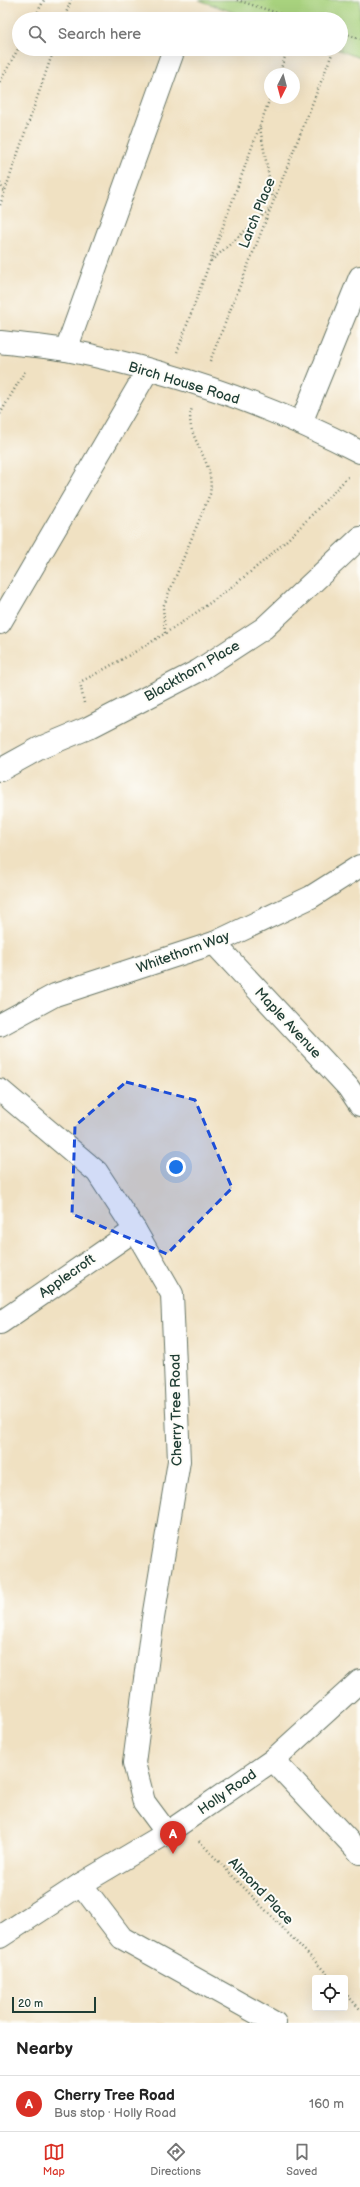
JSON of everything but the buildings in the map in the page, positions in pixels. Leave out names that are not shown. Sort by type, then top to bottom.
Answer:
[{"type":"street","points":[[66,350],[171,56]]},
{"type":"street","points":[[301,423],[360,277]]},
{"type":"street","name":"Birch House Road","points":[[0,342],[66,350],[158,372],[200,384],[301,423],[358,461]]},
{"type":"street","points":[[0,623],[158,372]]},
{"type":"street","name":"Blackthorn Place","points":[[0,770],[40,748],[88,728],[198,671],[264,628],[360,538]]},
{"type":"street","name":"Whitethorn Way","points":[[0,1025],[55,995],[214,944],[311,897],[360,866]]},
{"type":"street","name":"Maple Avenue","points":[[214,944],[348,1087],[360,1105]]},
{"type":"street","name":"Cherry Tree Road","points":[[0,1090],[97,1172],[135,1230],[172,1294],[179,1461],[153,1618],[134,1763],[144,1802],[167,1833]]},
{"type":"street","name":"Applecroft","points":[[0,1323],[135,1230]]},
{"type":"street","name":"Holly Road","points":[[0,1937],[81,1884],[167,1833],[273,1760],[360,1681]]},
{"type":"street","points":[[273,1760],[360,1853]]},
{"type":"street","points":[[81,1884],[122,1938],[275,2023]]},
{"type":"path","points":[[38,12],[44,0]]},
{"type":"path","points":[[67,12],[71,0]]},
{"type":"path","points":[[237,0],[274,12]]},
{"type":"path","points":[[348,35],[360,39]]},
{"type":"path","points":[[0,82],[14,56]]},
{"type":"path","points":[[0,205],[52,56]]},
{"type":"path","points":[[281,68],[285,56]]},
{"type":"path","name":"Larch Place","points":[[165,633],[163,607],[210,494],[212,482],[210,470],[189,424],[190,414],[200,384],[331,56]]},
{"type":"path","name":"Larch Place","points":[[158,372],[210,262],[268,104]]},
{"type":"path","points":[[260,127],[274,200]]},
{"type":"path","points":[[0,183],[4,194]]},
{"type":"path","points":[[210,262],[270,208]]},
{"type":"path","points":[[0,414],[40,347]]},
{"type":"path","points":[[88,728],[80,682],[113,665],[165,633],[211,602],[276,551],[358,461]]},
{"type":"path","name":"Almond Place","points":[[167,1833],[199,1840],[327,1975]]},
{"type":"path","points":[[348,1996],[360,2009]]},
{"type":"highlighted area","points":[[126,1082],[195,1100],[232,1188],[167,1254],[72,1214],[75,1126]]},
{"type":"green space","points":[[199,0],[360,0],[360,58],[348,54],[348,12],[232,12]]},
{"type":"place","name":"Cherry Tree Road","points":[[173,1854]]}]
